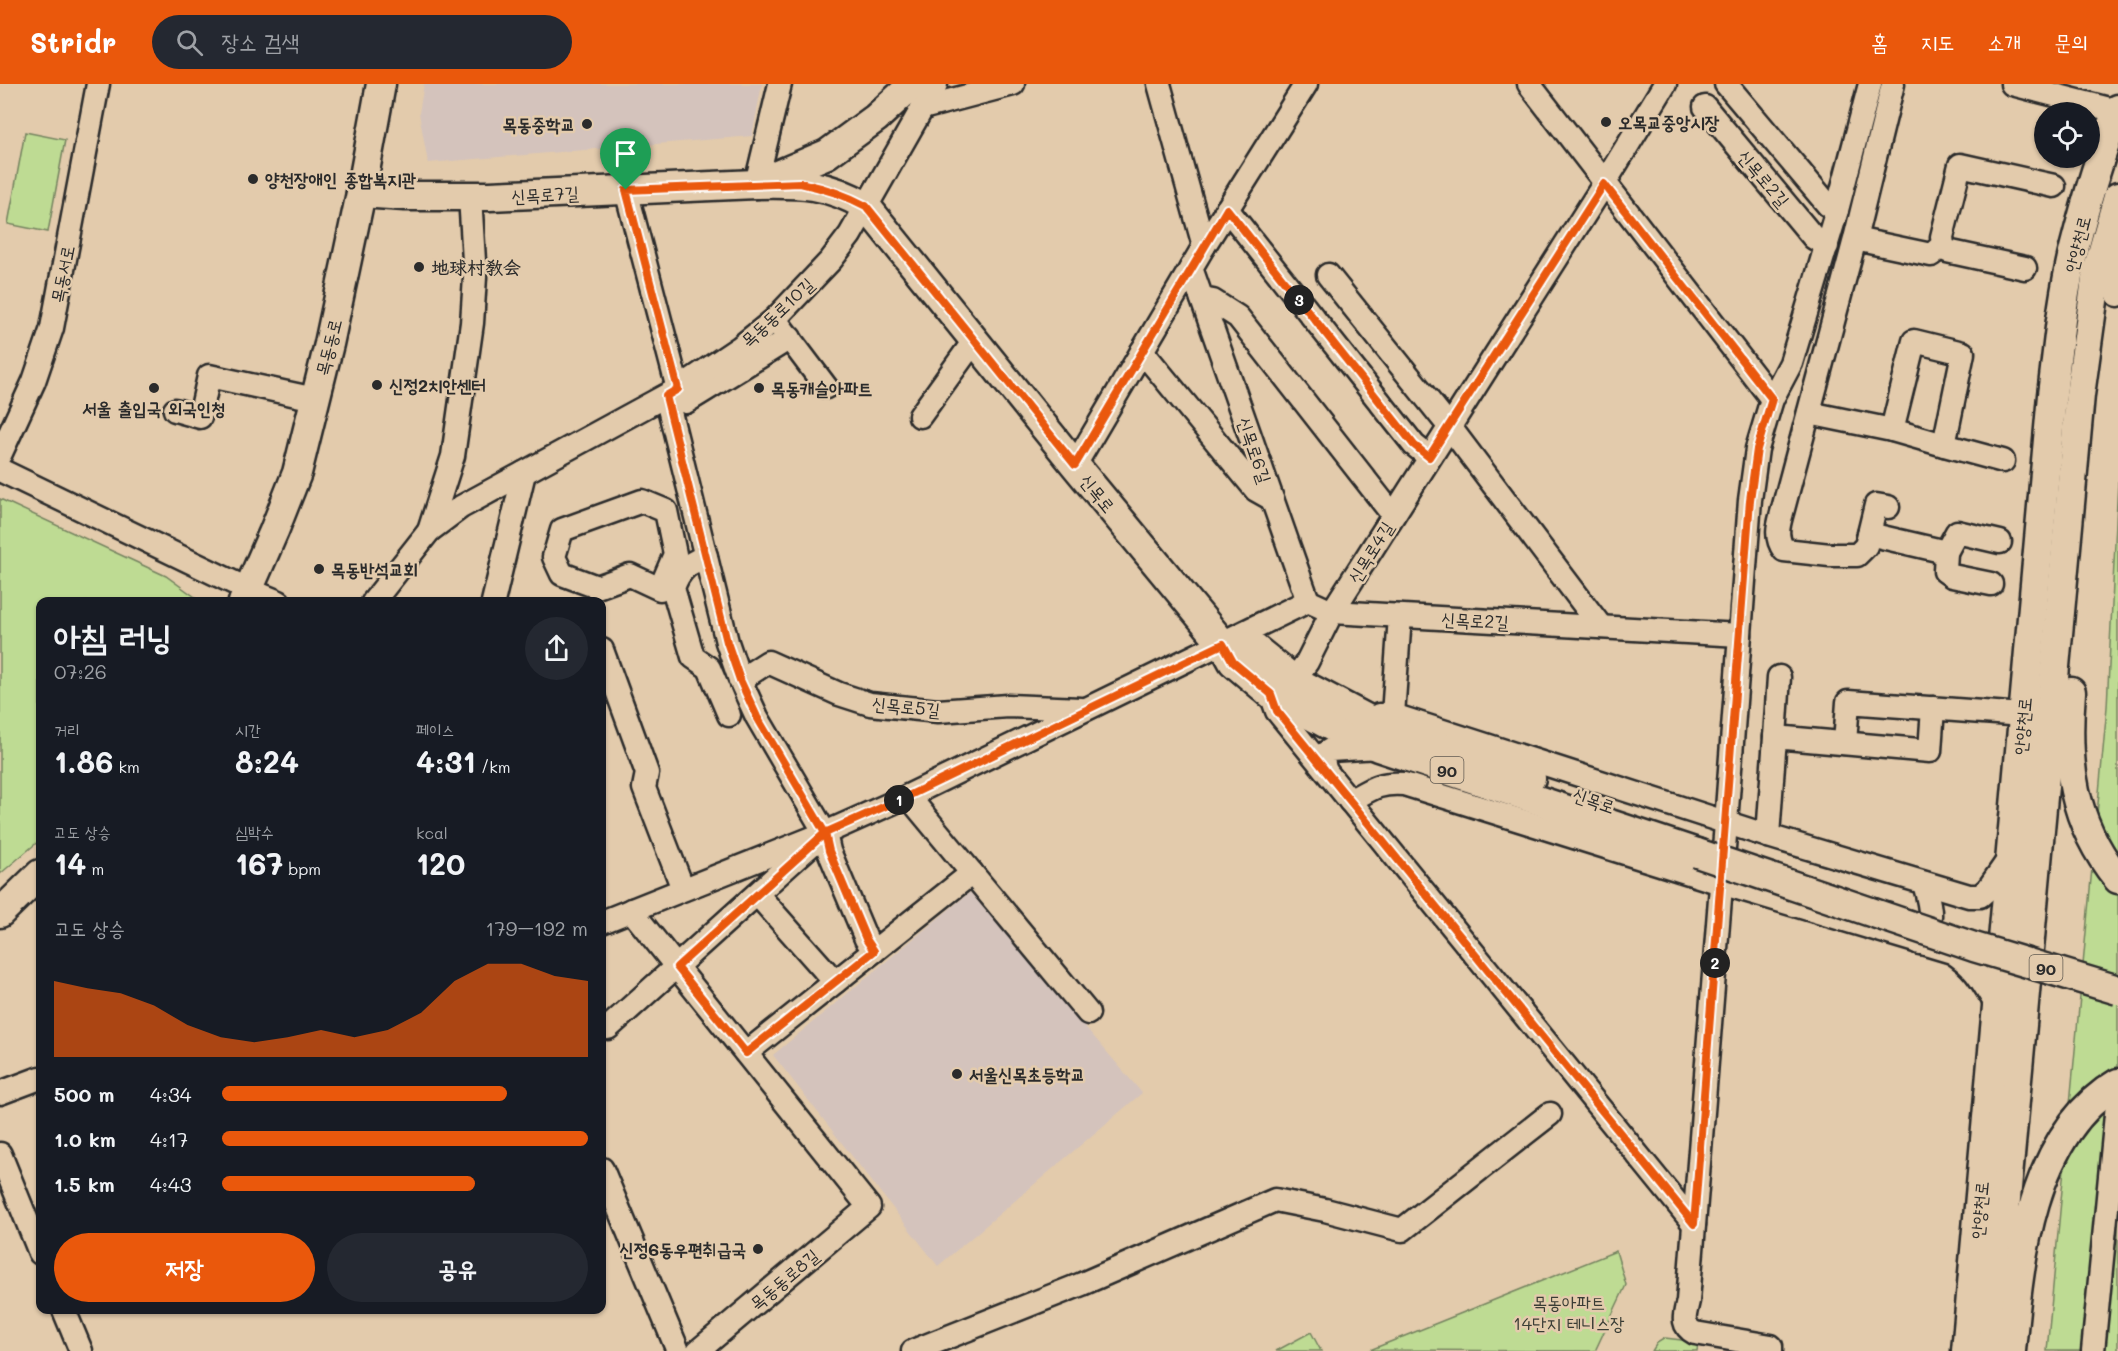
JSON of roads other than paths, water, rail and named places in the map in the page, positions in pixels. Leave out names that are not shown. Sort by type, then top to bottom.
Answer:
[{"type":"main road","name":"목동동로","points":[[245,595],[297,472],[329,344],[381,84]]},
{"type":"main road","name":"신목로7길","points":[[361,193],[470,196],[756,184],[827,154],[876,118],[918,96]]},
{"type":"main road","name":"안양천로","points":[[1966,1351],[2061,316],[2074,250],[2092,184],[2117,110]]},
{"type":"main road","points":[[756,184],[800,183],[823,187],[844,194],[866,206]]},
{"type":"main road","name":"안양천로","points":[[1992,1351],[2080,395],[2097,272],[2109,236],[2118,196]]},
{"type":"main road","name":"신목로","points":[[866,206],[1223,644],[1253,647],[1299,711],[1377,747],[1699,845],[1977,938]]},
{"type":"main road","points":[[2109,236],[2070,697],[2068,750],[2073,787],[2091,840],[2118,879]]},
{"type":"main road","name":"신목로","points":[[1283,687],[1329,699],[1365,715],[1379,725],[1699,845]]},
{"type":"main road","points":[[0,913],[36,878]]},
{"type":"main road","name":"90","points":[[1977,938],[2118,972]]},
{"type":"main road","name":"90","points":[[1977,938],[2118,990]]},
{"type":"main road","points":[[2011,1351],[2023,1256],[2031,1214],[2045,1172],[2052,1156],[2078,1119],[2093,1101],[2118,1083]]},
{"type":"street","name":"목동서로","points":[[0,455],[34,381],[52,328],[98,84]]},
{"type":"street","points":[[756,184],[780,84]]},
{"type":"street","points":[[866,206],[918,96],[936,84]]},
{"type":"street","points":[[918,96],[1013,84]]},
{"type":"street","points":[[1159,84],[1204,246]]},
{"type":"street","points":[[1075,465],[1204,246],[1306,84]]},
{"type":"street","points":[[1530,84],[1604,184],[1772,399]]},
{"type":"street","name":"신목로4길","points":[[1283,687],[1307,662],[1332,612],[1665,84]]},
{"type":"street","name":"신목로2길","points":[[1726,84],[1828,205],[1837,210]]},
{"type":"street","points":[[1771,1351],[1771,1346],[1703,1336],[1687,1329],[1684,1324],[1694,1224],[1750,500],[1757,449],[1772,399],[1791,363],[1827,246],[1869,84]]},
{"type":"street","points":[[1888,507],[1876,505],[1866,546],[1857,555],[1830,555],[1784,549],[1779,542],[1778,531],[1855,239],[1893,84]]},
{"type":"street","points":[[2012,84],[2075,92],[2117,110]]},
{"type":"street","name":"신목로2길","points":[[1705,107],[1814,237],[1827,246]]},
{"type":"street","points":[[2025,268],[1947,251],[1943,245],[1942,237],[1953,216],[1960,165],[2054,186]]},
{"type":"street","points":[[626,190],[727,642],[740,680],[757,717],[825,833],[829,851],[866,939],[874,951]]},
{"type":"street","points":[[429,531],[453,456],[472,323],[475,277],[470,196]]},
{"type":"street","name":"목동동로10길","points":[[377,597],[429,531],[460,507],[672,393],[739,348],[775,319],[831,260],[850,235],[866,206]]},
{"type":"street","points":[[1227,209],[1414,445],[1429,457]]},
{"type":"street","points":[[2109,236],[2118,295]]},
{"type":"street","points":[[1855,239],[1931,255],[1943,245]]},
{"type":"street","name":"신목로6길","points":[[1191,268],[1308,601]]},
{"type":"street","points":[[1328,275],[1449,426],[1601,627]]},
{"type":"street","points":[[1202,299],[1213,300],[1238,317],[1393,515]]},
{"type":"street","points":[[775,319],[826,387]]},
{"type":"street","points":[[672,393],[686,402],[768,360],[790,338]]},
{"type":"street","points":[[920,416],[974,341]]},
{"type":"street","points":[[1903,428],[1914,341],[1963,353],[1944,445]]},
{"type":"street","points":[[1142,351],[1256,490],[1272,499]]},
{"type":"street","points":[[175,410],[200,417],[209,376],[315,399]]},
{"type":"street","points":[[1809,413],[1903,428],[1944,445],[2003,461]]},
{"type":"street","points":[[0,470],[245,595]]},
{"type":"street","points":[[494,597],[524,473]]},
{"type":"street","points":[[642,501],[666,512],[675,554],[660,589],[630,575],[595,594],[562,574],[554,557],[562,530],[642,501]]},
{"type":"street","points":[[1991,584],[1952,576],[1945,571],[1946,552],[1957,532],[2000,542]]},
{"type":"street","points":[[1869,534],[1946,552]]},
{"type":"street","points":[[706,556],[687,565],[673,588],[693,657],[709,668],[729,715]]},
{"type":"street","points":[[1223,644],[1308,601]]},
{"type":"street","name":"신목로2길","points":[[1308,601],[1332,612],[1740,635]]},
{"type":"street","points":[[1393,715],[1400,616]]},
{"type":"street","name":"신목로5길","points":[[606,920],[825,833],[908,796],[1223,644]]},
{"type":"street","points":[[606,661],[647,773],[644,788],[683,889]]},
{"type":"street","name":"신목로5길","points":[[740,680],[768,662],[839,694],[870,704],[938,711],[1008,706],[1085,709]]},
{"type":"street","points":[[1768,836],[1779,677]]},
{"type":"street","name":"신목로","points":[[1283,687],[1277,711],[1694,1224]]},
{"type":"street","points":[[1849,731],[1848,702],[2023,715]]},
{"type":"street","points":[[1775,737],[1849,731],[1930,751],[1933,708]]},
{"type":"street","points":[[1365,715],[1393,715],[1726,823],[1969,896],[1980,896],[1988,889],[2011,856]]},
{"type":"street","points":[[1325,769],[1322,755],[1330,750],[1377,747]]},
{"type":"street","points":[[1350,801],[1388,782],[1404,784],[1952,952],[1965,960],[1977,972],[1998,1006]]},
{"type":"street","points":[[908,796],[1088,1013]]},
{"type":"street","name":"신목로5길","points":[[677,967],[825,833]]},
{"type":"street","points":[[631,910],[746,1053],[972,873]]},
{"type":"street","points":[[1919,943],[1930,923],[1932,911],[1924,883]]},
{"type":"street","points":[[757,894],[835,982]]},
{"type":"street","points":[[608,1028],[677,967]]},
{"type":"street","name":"목동동로8길","points":[[698,1351],[869,1207],[746,1053]]},
{"type":"street","points":[[0,1094],[36,1080]]},
{"type":"street","points":[[2093,1351],[2118,1094]]},
{"type":"street","points":[[916,1350],[1082,1284],[1275,1200],[1325,1210],[1401,1230],[1550,1114]]},
{"type":"street","points":[[0,1154],[36,1243]]},
{"type":"street","points":[[606,1179],[678,1351]]},
{"type":"street","points":[[66,1314],[81,1351]]},
{"type":"place","name":"오목교중앙시장","points":[[1606,122]]},
{"type":"place","name":"목동중학교","points":[[587,124]]},
{"type":"place","name":"양천장애인 종합복지관","points":[[253,179]]},
{"type":"place","name":"地球村教会","points":[[419,267]]},
{"type":"place","name":"신정2치안센터","points":[[377,385]]},
{"type":"place","name":"서울 출입국 외국인청","points":[[154,388]]},
{"type":"place","name":"목동캐슬아파트","points":[[759,388]]},
{"type":"place","name":"목동반석교회","points":[[319,569]]},
{"type":"place","name":"서울신목초등학교","points":[[957,1074]]},
{"type":"place","name":"신정6동우편취급국","points":[[758,1249]]},
{"type":"park label","name":"목동아파트 14단지 테니스장","points":[[1569,1312]]}]
